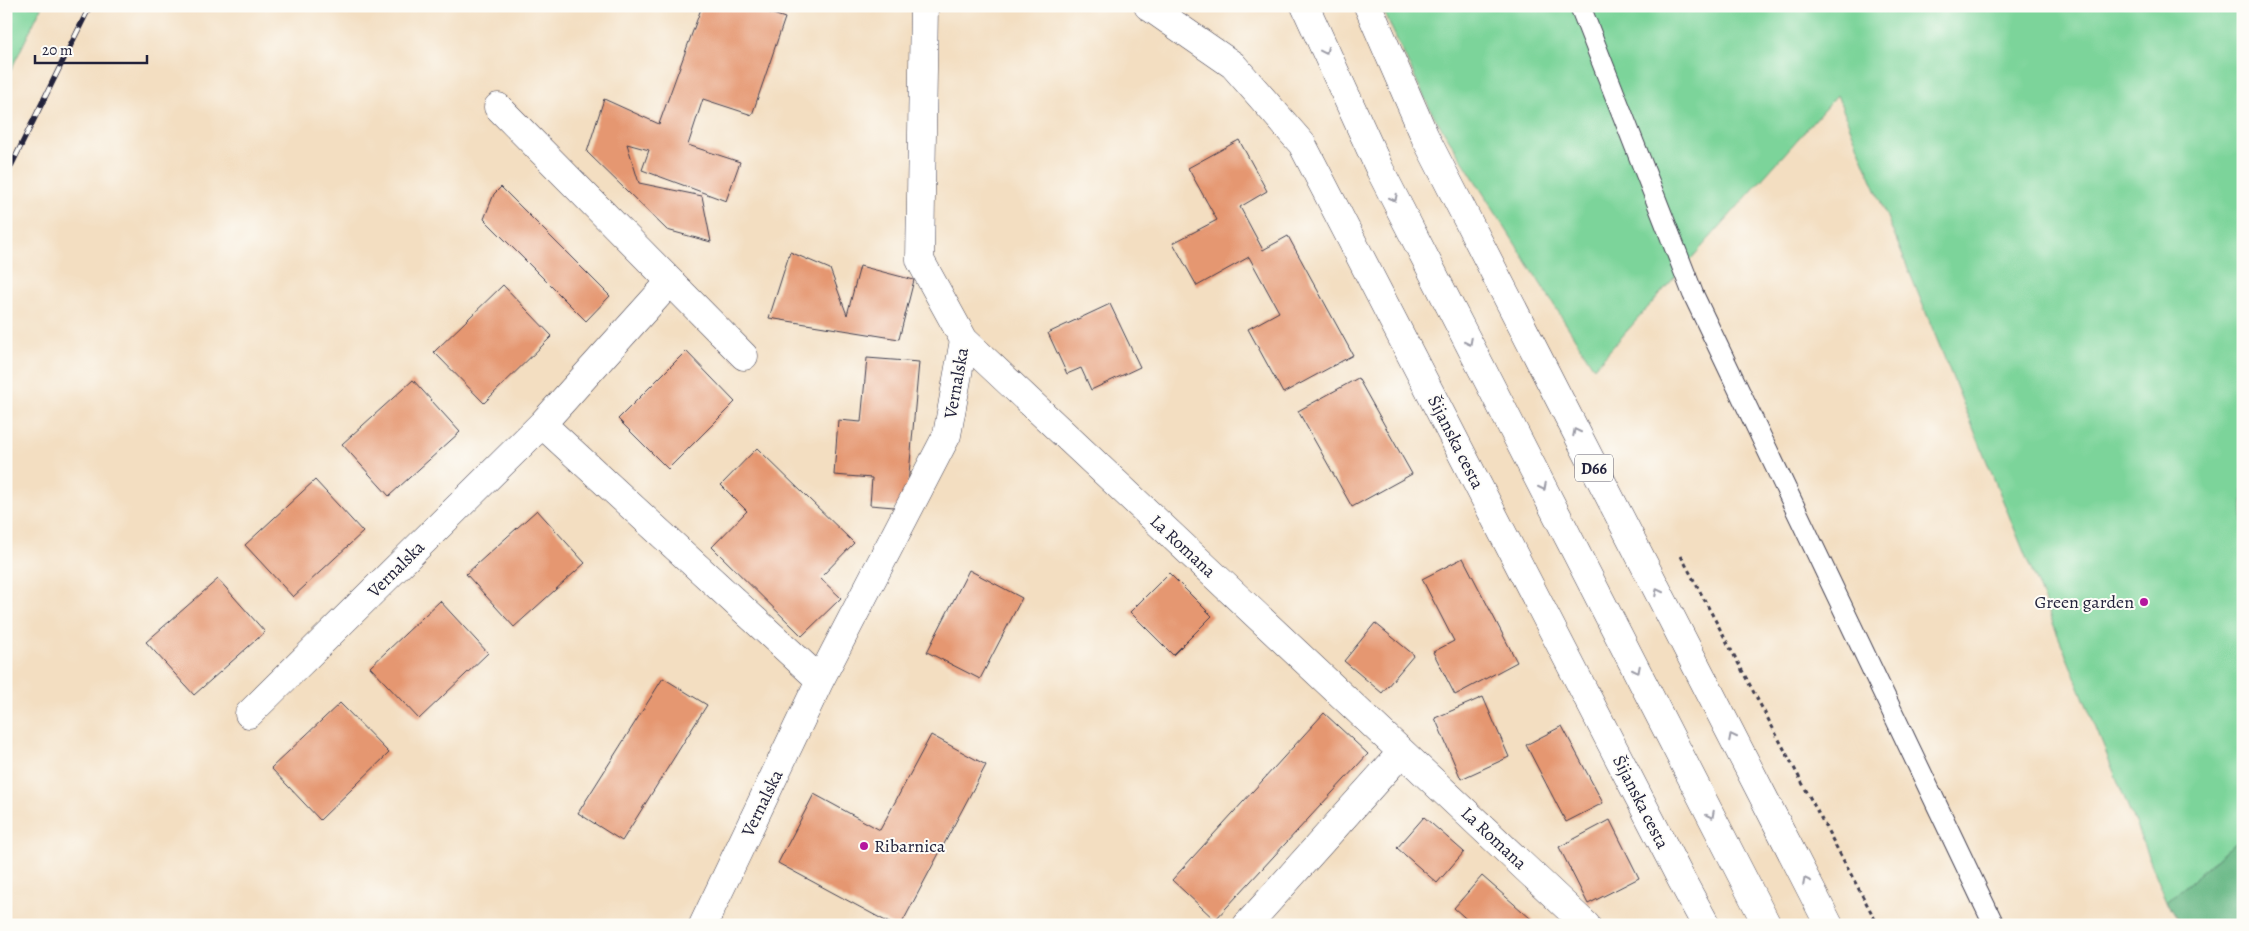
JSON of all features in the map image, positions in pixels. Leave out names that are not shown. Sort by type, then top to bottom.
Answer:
[{"type":"street","name":"Vernalska","points":[[703,925],[820,680],[947,435],[964,340],[920,260],[924,6]]},
{"type":"street","name":"Šijanska cesta","points":[[1148,6],[1233,65],[1302,144],[1706,925]]},
{"type":"street","points":[[1305,6],[1380,170],[1767,925]]},
{"type":"street","name":"D66","points":[[1368,6],[1425,137],[1829,925]]},
{"type":"street","points":[[498,107],[744,356]]},
{"type":"street","name":"Vernalska","points":[[249,714],[542,424],[669,282]]},
{"type":"street","name":"La Romana","points":[[964,340],[1586,925]]},
{"type":"street","points":[[542,424],[820,680]]},
{"type":"street","points":[[1247,925],[1402,752]]},
{"type":"lane","points":[[1580,6],[1692,294],[1994,925]]},
{"type":"path","points":[[1677,548],[1878,925]]},
{"type":"green space","points":[[6,6],[42,6],[6,80]]},
{"type":"green space","name":"Green garden","points":[[1381,6],[2243,6],[2243,836],[2167,902],[1837,95],[1594,368],[1431,111]]},
{"type":"green space","points":[[2243,836],[2243,925],[2181,925],[2167,902]]},
{"type":"building","points":[[702,6],[750,6],[785,18],[752,115],[703,99],[688,145],[740,162],[726,201],[642,170],[649,150],[627,144],[639,183],[702,196],[711,242],[667,230],[587,152],[604,99],[659,124]]},
{"type":"building","points":[[1239,140],[1267,191],[1240,207],[1263,250],[1288,236],[1353,355],[1283,393],[1248,329],[1279,312],[1249,257],[1197,286],[1173,243],[1217,220],[1188,168]]},
{"type":"building","points":[[501,187],[610,296],[586,321],[484,219],[494,194]]},
{"type":"building","points":[[790,252],[830,269],[847,315],[860,266],[914,280],[899,339],[769,318]]},
{"type":"building","points":[[503,285],[552,336],[484,403],[434,352]]},
{"type":"building","points":[[1110,304],[1140,367],[1091,390],[1081,368],[1067,374],[1048,333]]},
{"type":"building","points":[[686,351],[735,402],[668,469],[618,419]]},
{"type":"building","points":[[867,358],[919,362],[906,508],[870,505],[872,478],[834,475],[838,420],[861,422]]},
{"type":"building","points":[[1358,378],[1412,474],[1352,507],[1298,411]]},
{"type":"building","points":[[413,380],[460,432],[389,496],[342,444]]},
{"type":"building","points":[[757,448],[854,543],[820,578],[841,598],[802,636],[712,547],[747,511],[721,485]]},
{"type":"building","points":[[315,480],[363,532],[293,597],[245,545]]},
{"type":"building","points":[[537,510],[585,563],[514,627],[466,574]]},
{"type":"building","points":[[1463,558],[1517,662],[1455,695],[1433,652],[1454,641],[1422,579]]},
{"type":"building","points":[[969,570],[1022,598],[980,679],[927,652]]},
{"type":"building","points":[[1169,573],[1212,616],[1173,655],[1130,612]]},
{"type":"building","points":[[218,579],[265,632],[194,695],[146,642]]},
{"type":"building","points":[[440,601],[488,653],[419,719],[370,667]]},
{"type":"building","points":[[1375,623],[1414,655],[1382,693],[1344,661]]},
{"type":"building","points":[[663,678],[707,705],[622,841],[578,813]]},
{"type":"building","points":[[1483,697],[1509,757],[1461,779],[1435,718]]},
{"type":"building","points":[[340,703],[389,753],[320,820],[271,768]]},
{"type":"building","points":[[1324,713],[1368,754],[1215,920],[1172,880]]},
{"type":"building","points":[[1562,726],[1603,803],[1566,822],[1526,745]]},
{"type":"building","name":"Ribarnica","points":[[931,735],[986,765],[901,925],[893,925],[778,863],[814,794],[880,830]]},
{"type":"building","points":[[1424,817],[1464,852],[1437,883],[1397,848]]},
{"type":"building","points":[[1610,820],[1639,878],[1588,904],[1559,847]]},
{"type":"building","points":[[1482,876],[1538,925],[1473,925],[1454,908]]},
{"type":"railway","points":[[6,176],[90,6]]},
{"type":"place","name":"Green garden","points":[[2144,602]]},
{"type":"place","name":"Ribarnica","points":[[864,846]]}]
